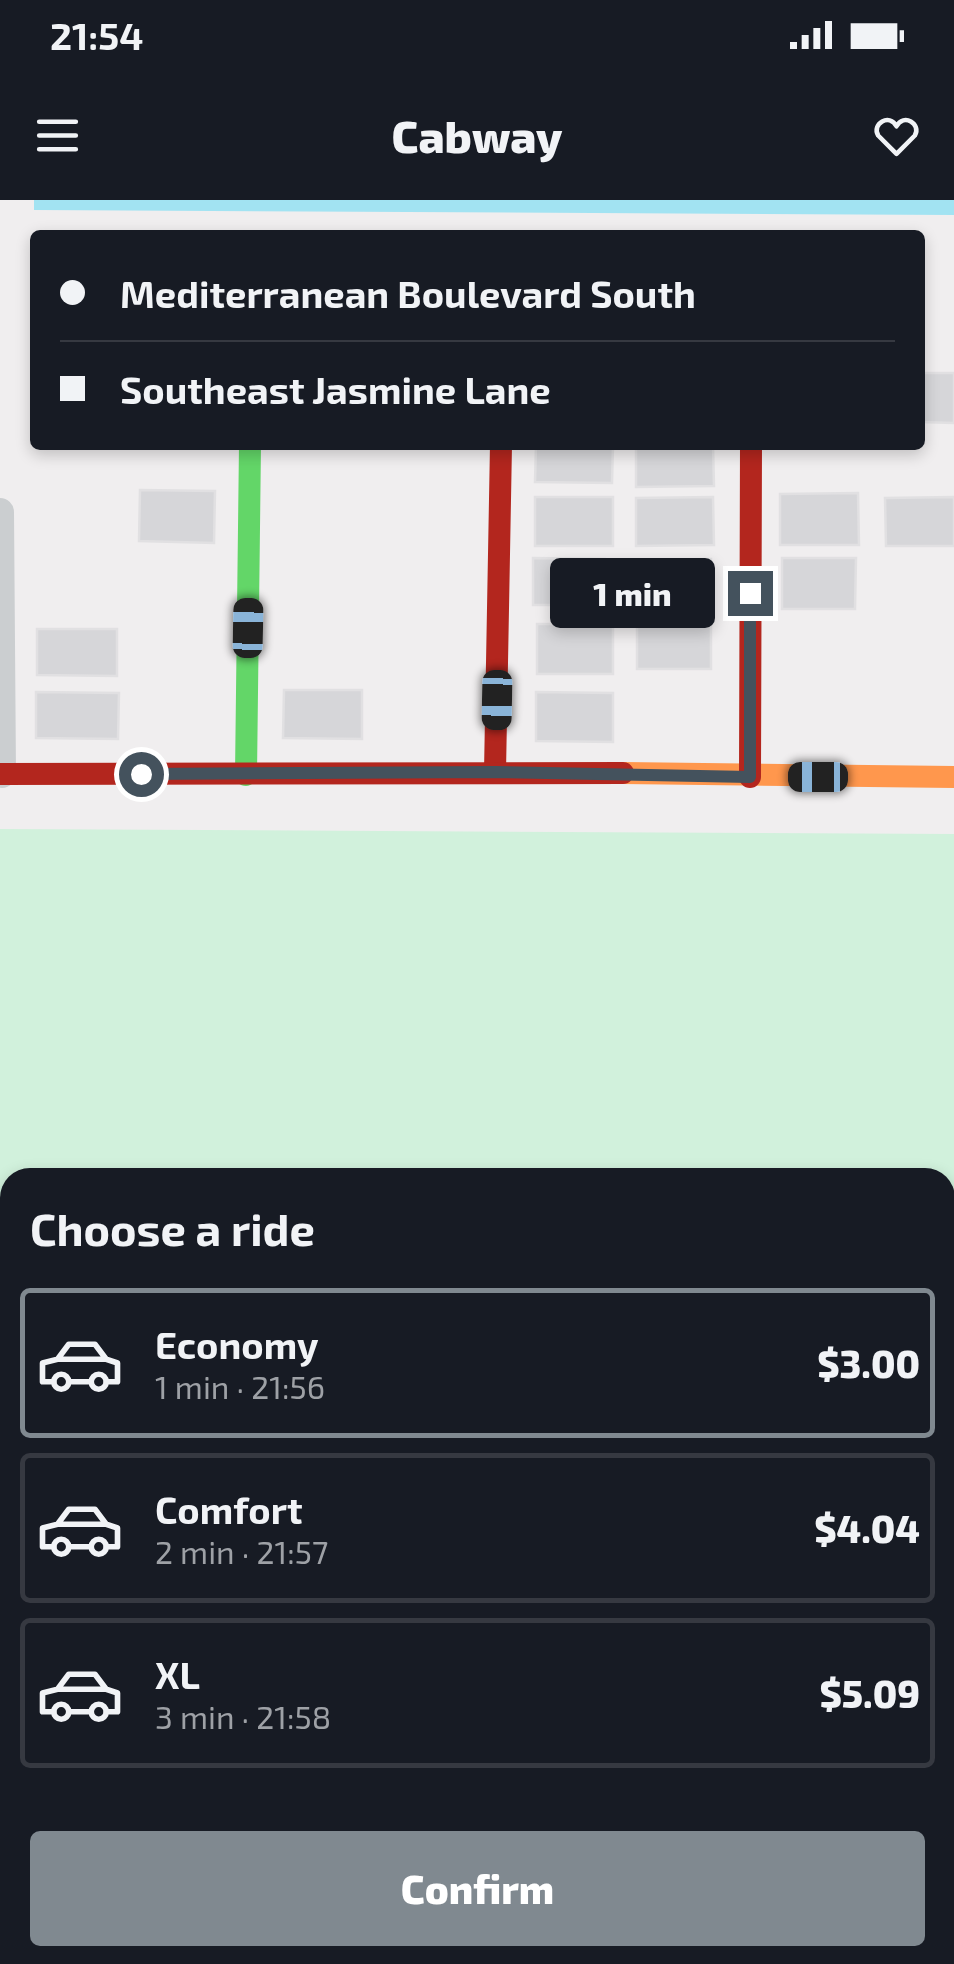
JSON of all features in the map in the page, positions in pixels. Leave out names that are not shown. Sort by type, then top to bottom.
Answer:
[{"type":"street","points":[[246,774],[250,450]]},
{"type":"street","points":[[495,772],[501,450]]},
{"type":"street","points":[[750,777],[751,450]]},
{"type":"street","points":[[0,512],[1,774],[495,772],[954,777]]},
{"type":"green space","points":[[0,829],[954,834],[954,1168],[0,1168]]},
{"type":"water","points":[[34,200],[954,200],[954,215],[34,210]]},
{"type":"building","points":[[925,373],[954,373],[954,423],[925,422]]},
{"type":"building","points":[[536,450],[613,450],[612,483],[535,482]]},
{"type":"building","points":[[636,450],[713,450],[714,486],[636,487]]},
{"type":"building","points":[[140,490],[215,491],[214,543],[139,541]]},
{"type":"building","points":[[858,493],[859,545],[780,545],[780,494]]},
{"type":"building","points":[[535,497],[613,497],[613,546],[535,546]]},
{"type":"building","points":[[713,497],[714,545],[636,546],[636,498]]},
{"type":"building","points":[[954,497],[954,546],[886,546],[885,498]]},
{"type":"building","points":[[533,558],[605,559],[605,605],[533,605]]},
{"type":"building","points":[[782,558],[856,558],[855,609],[782,609]]},
{"type":"building","points":[[711,559],[711,608],[636,609],[635,560]]},
{"type":"building","points":[[637,623],[711,623],[711,669],[637,669]]},
{"type":"building","points":[[537,624],[613,624],[613,674],[537,674]]},
{"type":"building","points":[[37,629],[117,629],[117,676],[37,675]]},
{"type":"building","points":[[284,690],[362,690],[362,739],[283,738]]},
{"type":"building","points":[[36,692],[119,693],[118,739],[36,738]]},
{"type":"building","points":[[536,692],[613,693],[613,742],[536,741]]},
{"type":"traffic: fast","points":[[246,775],[250,450]]},
{"type":"traffic: slow","points":[[623,773],[954,777]]},
{"type":"traffic: jam","points":[[495,772],[501,450]]},
{"type":"traffic: jam","points":[[750,777],[751,450]]},
{"type":"traffic: jam","points":[[0,774],[623,773]]},
{"type":"route","points":[[141,774],[495,772],[750,777],[750,593]]}]
